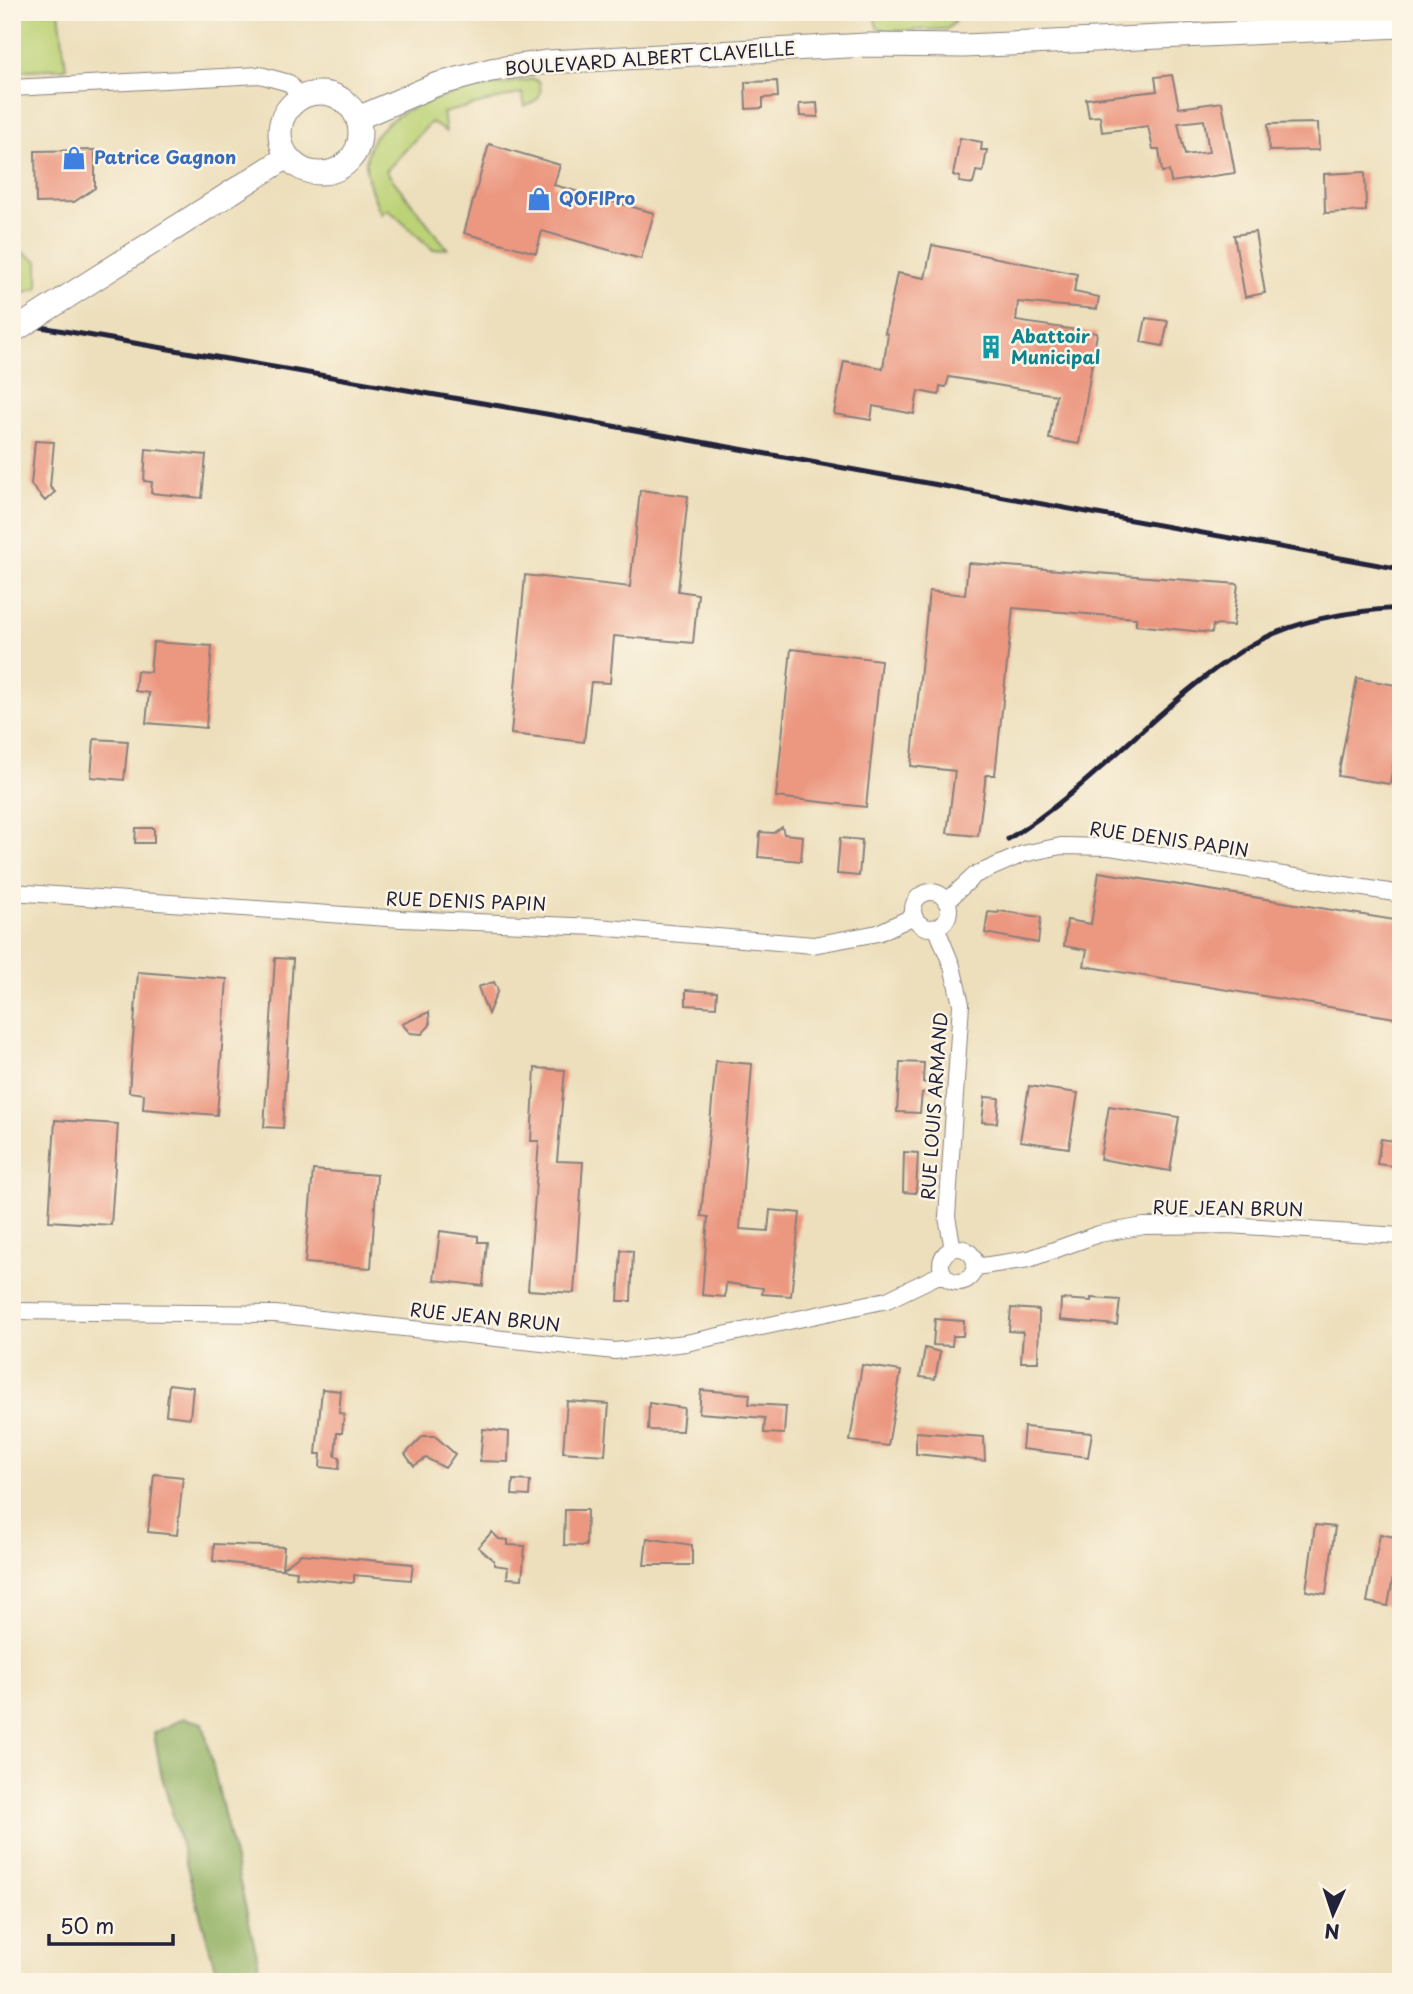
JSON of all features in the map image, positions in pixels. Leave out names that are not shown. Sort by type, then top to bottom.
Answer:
[{"type":"main road","name":"BOULEVARD ALBERT CLAVEILLE","points":[[358,118],[435,85],[491,70],[548,62],[866,45],[1082,28],[1374,12]]},
{"type":"main road","name":"BOULEVARD ALBERT CLAVEILLE","points":[[866,45],[964,46],[1401,26]]},
{"type":"main road","points":[[314,93],[340,98],[358,118],[360,144],[345,166],[321,174],[296,166],[287,157],[279,131],[283,117],[301,98],[314,93]]},
{"type":"main road","points":[[12,332],[287,157]]},
{"type":"street","points":[[12,88],[260,75],[289,82],[301,98]]},
{"type":"street","name":"RUE DENIS PAPIN","points":[[946,902],[975,875],[1023,854],[1061,846],[1110,847],[1401,894]]},
{"type":"street","name":"RUE DENIS PAPIN","points":[[12,892],[402,919],[597,927],[813,945],[878,933],[914,916]]},
{"type":"street","points":[[935,893],[946,902],[947,916],[936,927],[923,926],[914,916],[915,901],[924,894],[935,893]]},
{"type":"street","name":"RUE LOUIS ARMAND","points":[[936,927],[952,966],[961,1004],[947,1217],[953,1249]]},
{"type":"street","name":"RUE JEAN BRUN","points":[[976,1267],[1028,1259],[1099,1234],[1144,1226],[1228,1225],[1401,1236]]},
{"type":"street","points":[[953,1249],[969,1252],[976,1267],[971,1277],[962,1283],[950,1281],[943,1273],[941,1261],[953,1249]]},
{"type":"street","name":"RUE JEAN BRUN","points":[[12,1311],[275,1314],[615,1351],[686,1343],[887,1300],[943,1273]]},
{"type":"green space","points":[[12,12],[59,12],[66,68],[12,71]]},
{"type":"green space","points":[[874,12],[954,12],[954,23],[947,29],[888,31],[877,28]]},
{"type":"green space","points":[[532,79],[539,81],[540,90],[539,97],[534,102],[525,106],[522,93],[443,113],[446,132],[431,122],[386,171],[447,248],[433,250],[388,209],[381,214],[369,183],[366,163],[372,141],[387,124],[407,110],[433,100],[460,92]]},
{"type":"green space","points":[[12,246],[38,261],[38,288],[12,296]]},
{"type":"green space","points":[[184,1718],[203,1723],[263,1982],[219,1982],[161,1773],[154,1733]]},
{"type":"building","points":[[1172,75],[1179,108],[1222,102],[1235,173],[1171,182],[1169,171],[1162,172],[1159,149],[1153,149],[1148,126],[1102,132],[1100,116],[1089,117],[1086,99],[1157,91],[1155,77]],"holes":[[[1204,120],[1209,152],[1185,155],[1178,123]]]},
{"type":"building","points":[[777,81],[778,97],[763,98],[763,108],[746,109],[745,82]]},
{"type":"building","points":[[817,103],[818,117],[800,116],[799,104]]},
{"type":"building","points":[[1318,123],[1319,150],[1269,151],[1268,124]]},
{"type":"building","points":[[960,138],[982,142],[981,150],[987,150],[983,172],[976,171],[973,184],[959,182],[960,177],[953,175]]},
{"type":"building","name":"QOFIPro","points":[[489,144],[560,165],[554,185],[654,213],[641,259],[542,231],[536,253],[464,233]]},
{"type":"building","points":[[95,150],[95,188],[74,202],[36,203],[35,151]]},
{"type":"building","points":[[1365,172],[1366,211],[1325,213],[1324,174]]},
{"type":"building","points":[[1255,232],[1265,293],[1245,297],[1234,235]]},
{"type":"building","name":"Abattoir Municipal","points":[[932,245],[1077,274],[1074,292],[1099,297],[1097,309],[1018,302],[1016,321],[1097,333],[1079,444],[1049,439],[1056,395],[949,377],[946,387],[940,386],[939,395],[918,391],[914,414],[873,406],[871,420],[834,414],[844,361],[883,368],[888,334],[885,333],[897,273],[925,278]]},
{"type":"building","points":[[1146,318],[1168,321],[1163,346],[1141,342]]},
{"type":"building","points":[[35,441],[54,442],[50,487],[55,492],[45,501],[31,485]]},
{"type":"building","points":[[146,449],[206,455],[202,498],[151,493],[152,482],[144,481]]},
{"type":"building","points":[[640,490],[688,496],[678,591],[698,594],[693,643],[614,636],[610,683],[591,682],[584,742],[511,734],[525,575],[630,587]]},
{"type":"building","points":[[968,563],[1238,584],[1233,626],[1213,625],[1212,633],[1136,625],[1136,618],[1013,608],[995,775],[986,775],[978,836],[947,833],[955,771],[911,766],[929,591],[965,595]]},
{"type":"building","points":[[153,642],[212,646],[206,728],[146,723],[149,693],[135,691],[137,671],[150,672]]},
{"type":"building","points":[[791,649],[881,660],[866,807],[776,797]]},
{"type":"building","points":[[1357,678],[1401,686],[1401,720],[1390,784],[1338,776]]},
{"type":"building","points":[[94,739],[128,741],[124,780],[91,777]]},
{"type":"building","points":[[782,827],[784,834],[803,836],[801,861],[758,857],[760,832],[773,833]]},
{"type":"building","points":[[136,828],[154,828],[154,843],[135,843]]},
{"type":"building","points":[[840,838],[862,840],[859,876],[837,874]]},
{"type":"building","points":[[1099,872],[1401,921],[1401,1019],[1084,966],[1087,950],[1064,946],[1067,920],[1091,924]]},
{"type":"building","points":[[988,912],[1041,917],[1038,943],[985,933]]},
{"type":"building","points":[[275,958],[293,959],[283,1128],[264,1127]]},
{"type":"building","points":[[138,972],[227,979],[217,1115],[143,1109],[144,1094],[129,1092]]},
{"type":"building","points":[[494,982],[498,990],[488,1014],[478,987]]},
{"type":"building","points":[[686,990],[717,992],[716,1007],[686,1005]]},
{"type":"building","points":[[429,1012],[430,1025],[422,1034],[410,1033],[402,1024]]},
{"type":"building","points":[[716,1061],[752,1064],[740,1229],[768,1231],[770,1210],[800,1213],[791,1296],[762,1294],[763,1288],[726,1283],[725,1297],[702,1295],[708,1217],[701,1216]]},
{"type":"building","points":[[900,1062],[924,1063],[923,1082],[938,1088],[922,1093],[920,1113],[897,1112]]},
{"type":"building","points":[[535,1068],[565,1070],[557,1161],[583,1162],[574,1293],[528,1290],[539,1141],[531,1141]]},
{"type":"building","points":[[1029,1086],[1078,1093],[1069,1148],[1020,1141]]},
{"type":"building","points":[[985,1097],[999,1098],[997,1123],[982,1122]]},
{"type":"building","points":[[1109,1106],[1179,1117],[1170,1171],[1100,1159]]},
{"type":"building","points":[[55,1120],[118,1124],[111,1225],[49,1221]]},
{"type":"building","points":[[1381,1139],[1401,1142],[1401,1167],[1377,1164]]},
{"type":"building","points":[[904,1152],[918,1153],[916,1193],[903,1192]]},
{"type":"building","points":[[313,1170],[377,1175],[371,1268],[305,1263]]},
{"type":"building","points":[[440,1231],[478,1236],[478,1242],[487,1242],[483,1286],[434,1280]]},
{"type":"building","points":[[621,1250],[633,1251],[631,1301],[618,1301]]},
{"type":"building","points":[[1091,1298],[1120,1300],[1117,1325],[1060,1320],[1061,1299],[1091,1301]]},
{"type":"building","points":[[1011,1308],[1039,1310],[1038,1362],[1021,1362],[1023,1332],[1009,1331]]},
{"type":"building","points":[[935,1319],[964,1321],[963,1336],[953,1336],[952,1346],[933,1345]]},
{"type":"building","points":[[925,1348],[940,1352],[935,1379],[920,1377]]},
{"type":"building","points":[[862,1365],[901,1371],[888,1446],[850,1441]]},
{"type":"building","points":[[169,1384],[193,1387],[190,1418],[166,1415]]},
{"type":"building","points":[[322,1389],[341,1391],[339,1413],[344,1414],[342,1433],[337,1433],[335,1456],[340,1457],[339,1469],[320,1467],[321,1454],[316,1454]]},
{"type":"building","points":[[701,1390],[750,1394],[749,1404],[786,1406],[784,1434],[764,1433],[765,1418],[699,1413]]},
{"type":"building","points":[[567,1401],[609,1404],[605,1455],[563,1452]]},
{"type":"building","points":[[649,1403],[684,1408],[682,1431],[648,1430]]},
{"type":"building","points":[[1024,1427],[1092,1433],[1088,1457],[1022,1449]]},
{"type":"building","points":[[483,1429],[509,1432],[508,1462],[480,1461]]},
{"type":"building","points":[[916,1432],[984,1437],[985,1461],[916,1454]]},
{"type":"building","points":[[423,1436],[435,1436],[455,1454],[445,1468],[426,1458],[414,1466],[405,1454]]},
{"type":"building","points":[[154,1474],[183,1477],[177,1535],[148,1532]]},
{"type":"building","points":[[513,1480],[530,1481],[529,1496],[512,1495]]},
{"type":"building","points":[[565,1510],[587,1510],[586,1546],[564,1545]]},
{"type":"building","points":[[1315,1525],[1335,1527],[1326,1594],[1306,1591]]},
{"type":"building","points":[[492,1532],[499,1539],[508,1540],[508,1545],[525,1546],[522,1579],[507,1578],[508,1567],[494,1565],[494,1561],[478,1547]]},
{"type":"building","points":[[1380,1534],[1400,1538],[1388,1606],[1367,1602]]},
{"type":"building","points":[[647,1538],[692,1545],[692,1565],[644,1565]]},
{"type":"building","points":[[214,1544],[284,1547],[282,1568],[301,1554],[413,1564],[411,1580],[354,1575],[354,1582],[351,1583],[296,1577],[297,1571],[213,1561]]},
{"type":"railway","points":[[12,322],[552,415],[1401,569]]},
{"type":"railway","points":[[1008,839],[1070,794],[1185,693],[1246,648],[1301,624],[1361,612],[1401,608]]},
{"type":"place","name":"Patrice Gagnon","points":[[74,158]]},
{"type":"place","name":"QOFIPro","points":[[539,199]]},
{"type":"place","name":"Abattoir Municipal","points":[[991,347]]}]
